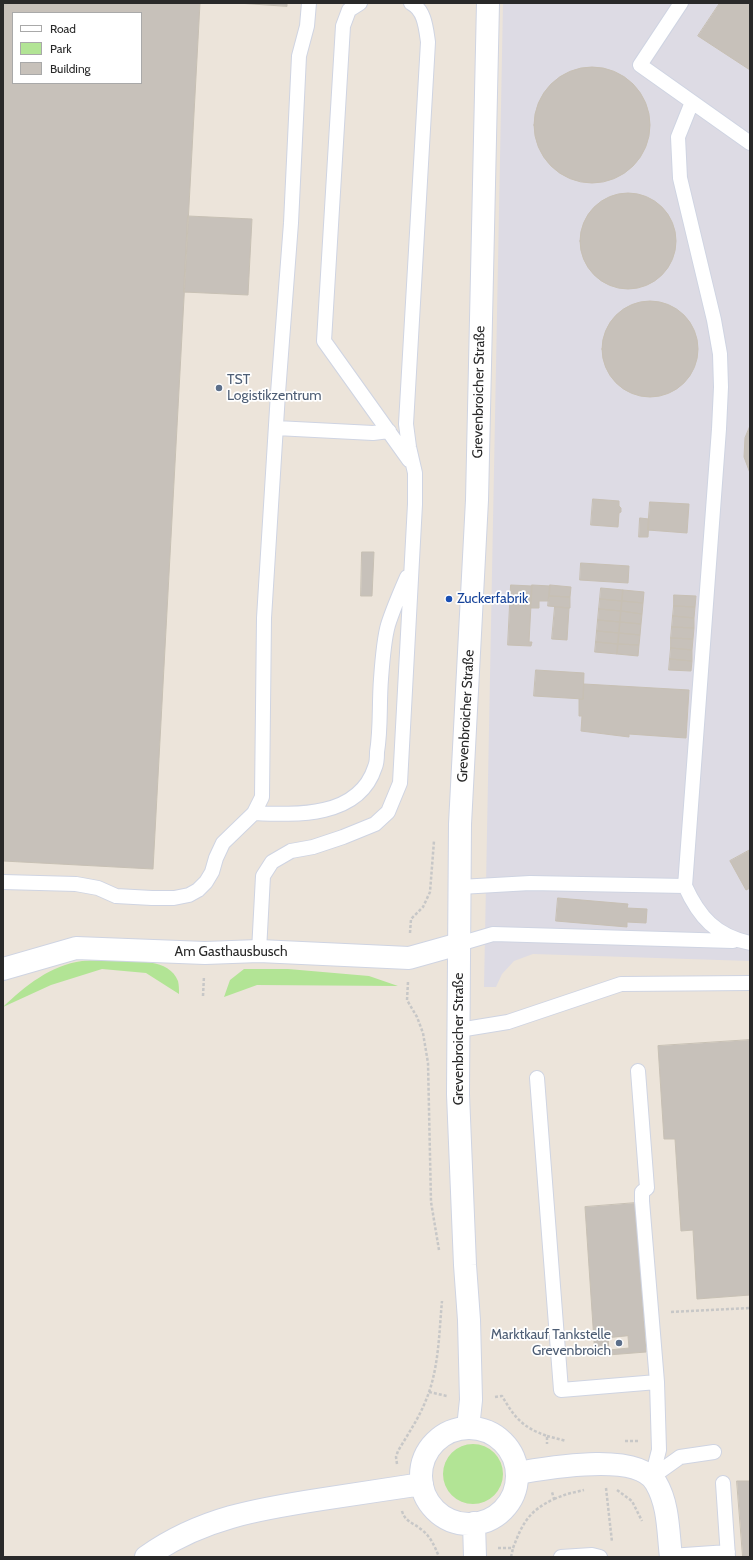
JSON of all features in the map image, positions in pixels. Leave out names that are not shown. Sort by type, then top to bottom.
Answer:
[{"type":"street","name":"Grevenbroicher Straße","points":[[468,1428],[471,1400],[469,1320],[465,1265],[458,1094],[460,824],[477,500],[488,3]]},
{"type":"street","name":"Am Gasthausbusch","points":[[3,969],[76,948],[204,953],[258,951],[409,958],[459,944]]},
{"type":"street","points":[[468,1428],[476,1428],[489,1432],[501,1440],[507,1446],[514,1459],[517,1473],[514,1491],[506,1507],[491,1518],[474,1523],[457,1522],[441,1515],[429,1502],[422,1484],[422,1465],[432,1446],[448,1433],[468,1428]]},
{"type":"street","points":[[517,1473],[546,1468],[605,1464],[637,1468],[646,1472],[652,1477],[660,1490],[664,1501],[667,1515],[670,1557]]},
{"type":"street","points":[[146,1557],[181,1535],[233,1516],[273,1507],[422,1484]]},
{"type":"street","points":[[474,1523],[475,1557]]},
{"type":"lane","points":[[3,882],[76,884],[98,888],[116,896],[159,898],[189,896],[206,882],[212,872],[216,858],[223,843],[254,813],[262,797],[264,618],[291,223],[299,56],[307,26],[308,3]]},
{"type":"lane","points":[[360,3],[349,10],[343,26],[324,341],[413,465]]},
{"type":"lane","points":[[258,951],[263,876],[272,862],[291,851],[313,847],[375,824],[388,812],[400,783],[415,504],[415,473],[409,447],[406,424],[428,42],[423,17],[411,3]]},
{"type":"lane","points":[[681,3],[640,65],[750,143]]},
{"type":"lane","points":[[692,102],[678,137],[680,178],[714,320],[720,354],[721,387],[719,437],[686,886],[692,901],[700,914],[708,922],[726,936],[745,942]]},
{"type":"lane","points":[[276,428],[373,433],[389,431]]},
{"type":"lane","points":[[254,813],[312,813],[340,806],[356,796],[368,783],[375,767],[379,740],[381,680],[388,626],[411,565]]},
{"type":"lane","points":[[460,887],[530,883],[686,886]]},
{"type":"lane","points":[[459,944],[493,934],[745,942]]},
{"type":"lane","points":[[459,1030],[508,1022],[621,984],[750,983]]},
{"type":"lane","points":[[638,1071],[647,1188],[642,1192],[642,1201],[657,1382],[660,1450],[652,1477]]},
{"type":"lane","points":[[537,1078],[561,1390],[657,1382]]},
{"type":"lane","points":[[652,1477],[680,1457],[714,1452]]},
{"type":"lane","points":[[670,1557],[728,1555],[723,1483]]},
{"type":"lane","points":[[561,1557],[592,1555],[600,1557]]},
{"type":"path","points":[[651,1313],[750,1308]]},
{"type":"path","points":[[602,1488],[616,1489],[628,1497],[636,1508],[643,1524]]},
{"type":"path","points":[[606,1488],[612,1543]]},
{"type":"path","points":[[554,1499],[567,1494],[586,1490]]},
{"type":"path","points":[[511,1557],[513,1548]]},
{"type":"shaded area","points":[[503,3],[750,3],[750,961],[533,954],[514,961],[502,974],[496,987],[484,987]]},
{"type":"green space","points":[[82,961],[142,961],[167,968],[174,974],[178,981],[179,994],[146,973],[102,969],[51,985],[3,1007],[29,984],[60,967]]},
{"type":"green space","points":[[244,969],[288,969],[369,976],[398,986],[257,985],[224,997],[230,980]]},
{"type":"green space","points":[[467,1444],[479,1444],[495,1452],[501,1462],[503,1474],[501,1486],[495,1496],[479,1504],[467,1504],[451,1496],[443,1480],[443,1468],[451,1452]]},
{"type":"building","points":[[3,3],[200,3],[153,869],[3,861]]},
{"type":"building","points":[[238,3],[287,3],[287,6]]},
{"type":"building","points":[[720,3],[750,3],[750,70],[698,36]]},
{"type":"building","points":[[592,67],[614,72],[633,84],[645,103],[650,125],[645,147],[633,166],[614,178],[592,183],[570,178],[551,166],[539,147],[534,125],[539,103],[551,84],[570,72]]},
{"type":"building","points":[[628,193],[646,197],[655,201],[662,207],[668,214],[672,223],[676,241],[672,259],[668,268],[662,275],[655,281],[646,285],[628,289],[610,285],[601,281],[594,275],[588,268],[584,259],[580,241],[584,223],[588,214],[594,207],[601,201],[610,197]]},
{"type":"building","points":[[188,216],[252,219],[248,295],[184,292]]},
{"type":"building","points":[[650,301],[668,305],[677,309],[684,315],[690,322],[694,331],[698,349],[694,367],[690,376],[684,383],[677,389],[668,393],[650,397],[632,393],[623,389],[616,383],[610,376],[606,367],[602,349],[606,331],[610,322],[616,315],[623,309],[632,305]]},
{"type":"building","points":[[750,426],[750,473],[744,457],[745,438]]},
{"type":"building","points":[[593,499],[619,501],[621,512],[619,513],[618,527],[591,525]]},
{"type":"building","points":[[650,502],[689,504],[687,533],[648,530]]},
{"type":"building","points":[[640,518],[649,519],[648,537],[639,537]]},
{"type":"building","points":[[362,552],[374,552],[372,596],[361,596]]},
{"type":"building","points":[[581,563],[629,566],[628,583],[580,580]]},
{"type":"building","points":[[511,585],[532,586],[529,642],[532,642],[531,646],[508,645]]},
{"type":"building","points":[[532,585],[550,586],[549,601],[539,601],[539,608],[531,608]]},
{"type":"building","points":[[550,585],[571,587],[570,597],[549,596]]},
{"type":"building","points":[[601,588],[623,590],[622,601],[600,599]]},
{"type":"building","points":[[623,590],[644,592],[643,603],[622,601]]},
{"type":"building","points":[[674,595],[696,596],[695,607],[674,606]]},
{"type":"building","points":[[549,596],[570,597],[570,608],[548,606]]},
{"type":"building","points":[[600,599],[622,601],[621,611],[599,609]]},
{"type":"building","points":[[622,601],[643,603],[642,614],[621,611]]},
{"type":"building","points":[[674,606],[695,607],[694,618],[673,616]]},
{"type":"building","points":[[555,607],[569,608],[567,640],[552,639]]},
{"type":"building","points":[[599,609],[621,611],[620,622],[598,620]]},
{"type":"building","points":[[621,611],[642,614],[641,624],[620,622]]},
{"type":"building","points":[[673,616],[694,618],[694,628],[672,627]]},
{"type":"building","points":[[598,620],[620,622],[619,633],[597,631]]},
{"type":"building","points":[[620,622],[641,624],[640,635],[619,633]]},
{"type":"building","points":[[672,627],[694,628],[693,639],[671,638]]},
{"type":"building","points":[[597,631],[619,633],[618,644],[596,642]]},
{"type":"building","points":[[619,633],[640,635],[639,645],[618,644]]},
{"type":"building","points":[[671,638],[693,639],[692,650],[671,648]]},
{"type":"building","points":[[596,642],[618,644],[617,654],[595,652]]},
{"type":"building","points":[[618,644],[639,645],[638,656],[617,654]]},
{"type":"building","points":[[671,648],[692,650],[692,661],[670,659]]},
{"type":"building","points":[[670,659],[692,661],[691,671],[669,670]]},
{"type":"building","points":[[536,670],[584,673],[583,699],[534,696]]},
{"type":"building","points":[[584,684],[689,690],[686,738],[629,734],[629,737],[581,731],[582,716],[579,716],[579,699],[583,699]]},
{"type":"building","points":[[750,850],[750,888],[746,890],[730,861]]},
{"type":"building","points":[[558,898],[628,904],[627,908],[647,909],[646,923],[627,922],[627,927],[556,921]]},
{"type":"building","points":[[750,1040],[750,1295],[697,1299],[693,1230],[681,1231],[675,1139],[664,1139],[658,1046]]},
{"type":"building","points":[[636,1203],[646,1352],[595,1356],[585,1207]]},
{"type":"building","name":"Marktkauf Tankstelle Grevenbroich","points":[[628,1336],[629,1348],[609,1350],[608,1338]]},
{"type":"building","points":[[737,1481],[750,1481],[750,1557],[743,1557]]},
{"type":"place","name":"TST Logistikzentrum","points":[[219,388]]},
{"type":"place","name":"Zuckerfabrik","points":[[449,599]]},
{"type":"place","name":"Marktkauf Tankstelle Grevenbroich","points":[[619,1343]]}]
